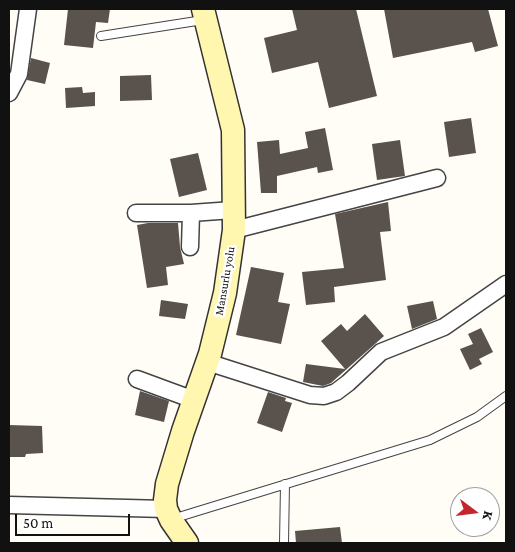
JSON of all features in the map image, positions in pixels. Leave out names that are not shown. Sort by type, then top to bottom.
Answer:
[{"type":"street","points":[[9,93],[19,74],[28,9]]},
{"type":"street","name":"Mansurlu yolu","points":[[168,514],[165,500],[167,484],[207,362],[225,293],[233,220],[233,130],[204,14]]},
{"type":"street","points":[[136,212],[190,213],[233,220],[437,178]]},
{"type":"street","points":[[190,213],[190,247]]},
{"type":"street","points":[[207,362],[310,395],[324,396],[336,392],[348,384],[381,352],[444,327],[506,284]]},
{"type":"street","points":[[137,379],[194,400]]},
{"type":"street","points":[[9,505],[168,514],[187,543]]},
{"type":"lane","points":[[101,36],[204,14]]},
{"type":"lane","points":[[168,514],[285,484],[430,440],[477,417],[506,396]]},
{"type":"lane","points":[[284,543],[285,484]]},
{"type":"building","points":[[68,9],[110,9],[108,23],[96,22],[93,48],[64,45]]},
{"type":"building","points":[[292,9],[356,9],[377,96],[329,108],[318,62],[272,73],[264,38],[297,30]]},
{"type":"building","points":[[384,9],[488,9],[498,46],[475,52],[472,42],[393,58]]},
{"type":"building","points":[[31,58],[50,63],[45,84],[27,80]]},
{"type":"building","points":[[151,75],[152,100],[120,101],[120,76]]},
{"type":"building","points":[[82,87],[83,93],[95,92],[95,106],[66,108],[65,88]]},
{"type":"building","points":[[471,118],[476,153],[449,157],[444,122]]},
{"type":"building","points":[[325,128],[333,170],[318,173],[317,167],[277,176],[277,193],[261,193],[257,142],[279,140],[280,154],[308,148],[305,132]]},
{"type":"building","points":[[400,140],[405,176],[377,180],[372,144]]},
{"type":"building","points":[[198,153],[207,190],[179,197],[170,159]]},
{"type":"building","points":[[388,202],[391,231],[380,232],[386,280],[334,287],[335,302],[306,305],[302,272],[344,268],[335,214]]},
{"type":"building","points":[[178,223],[184,264],[166,267],[168,285],[147,288],[137,225]]},
{"type":"building","points":[[251,267],[284,273],[278,302],[290,304],[281,344],[236,335]]},
{"type":"building","points":[[161,300],[188,304],[185,319],[159,316]]},
{"type":"building","points":[[433,301],[437,319],[412,329],[407,306]]},
{"type":"building","points":[[365,314],[384,336],[331,383],[323,386],[303,382],[306,364],[345,369],[321,341],[341,324],[347,331]]},
{"type":"building","points":[[481,328],[493,352],[479,359],[482,364],[470,370],[460,349],[473,344],[468,334]]},
{"type":"building","points":[[140,391],[169,401],[164,422],[135,415]]},
{"type":"building","points":[[268,392],[286,398],[285,401],[292,403],[282,432],[257,423]]},
{"type":"building","points":[[9,425],[42,426],[43,453],[26,454],[25,457],[9,457]]},
{"type":"building","points":[[340,527],[342,543],[296,543],[295,531]]}]
